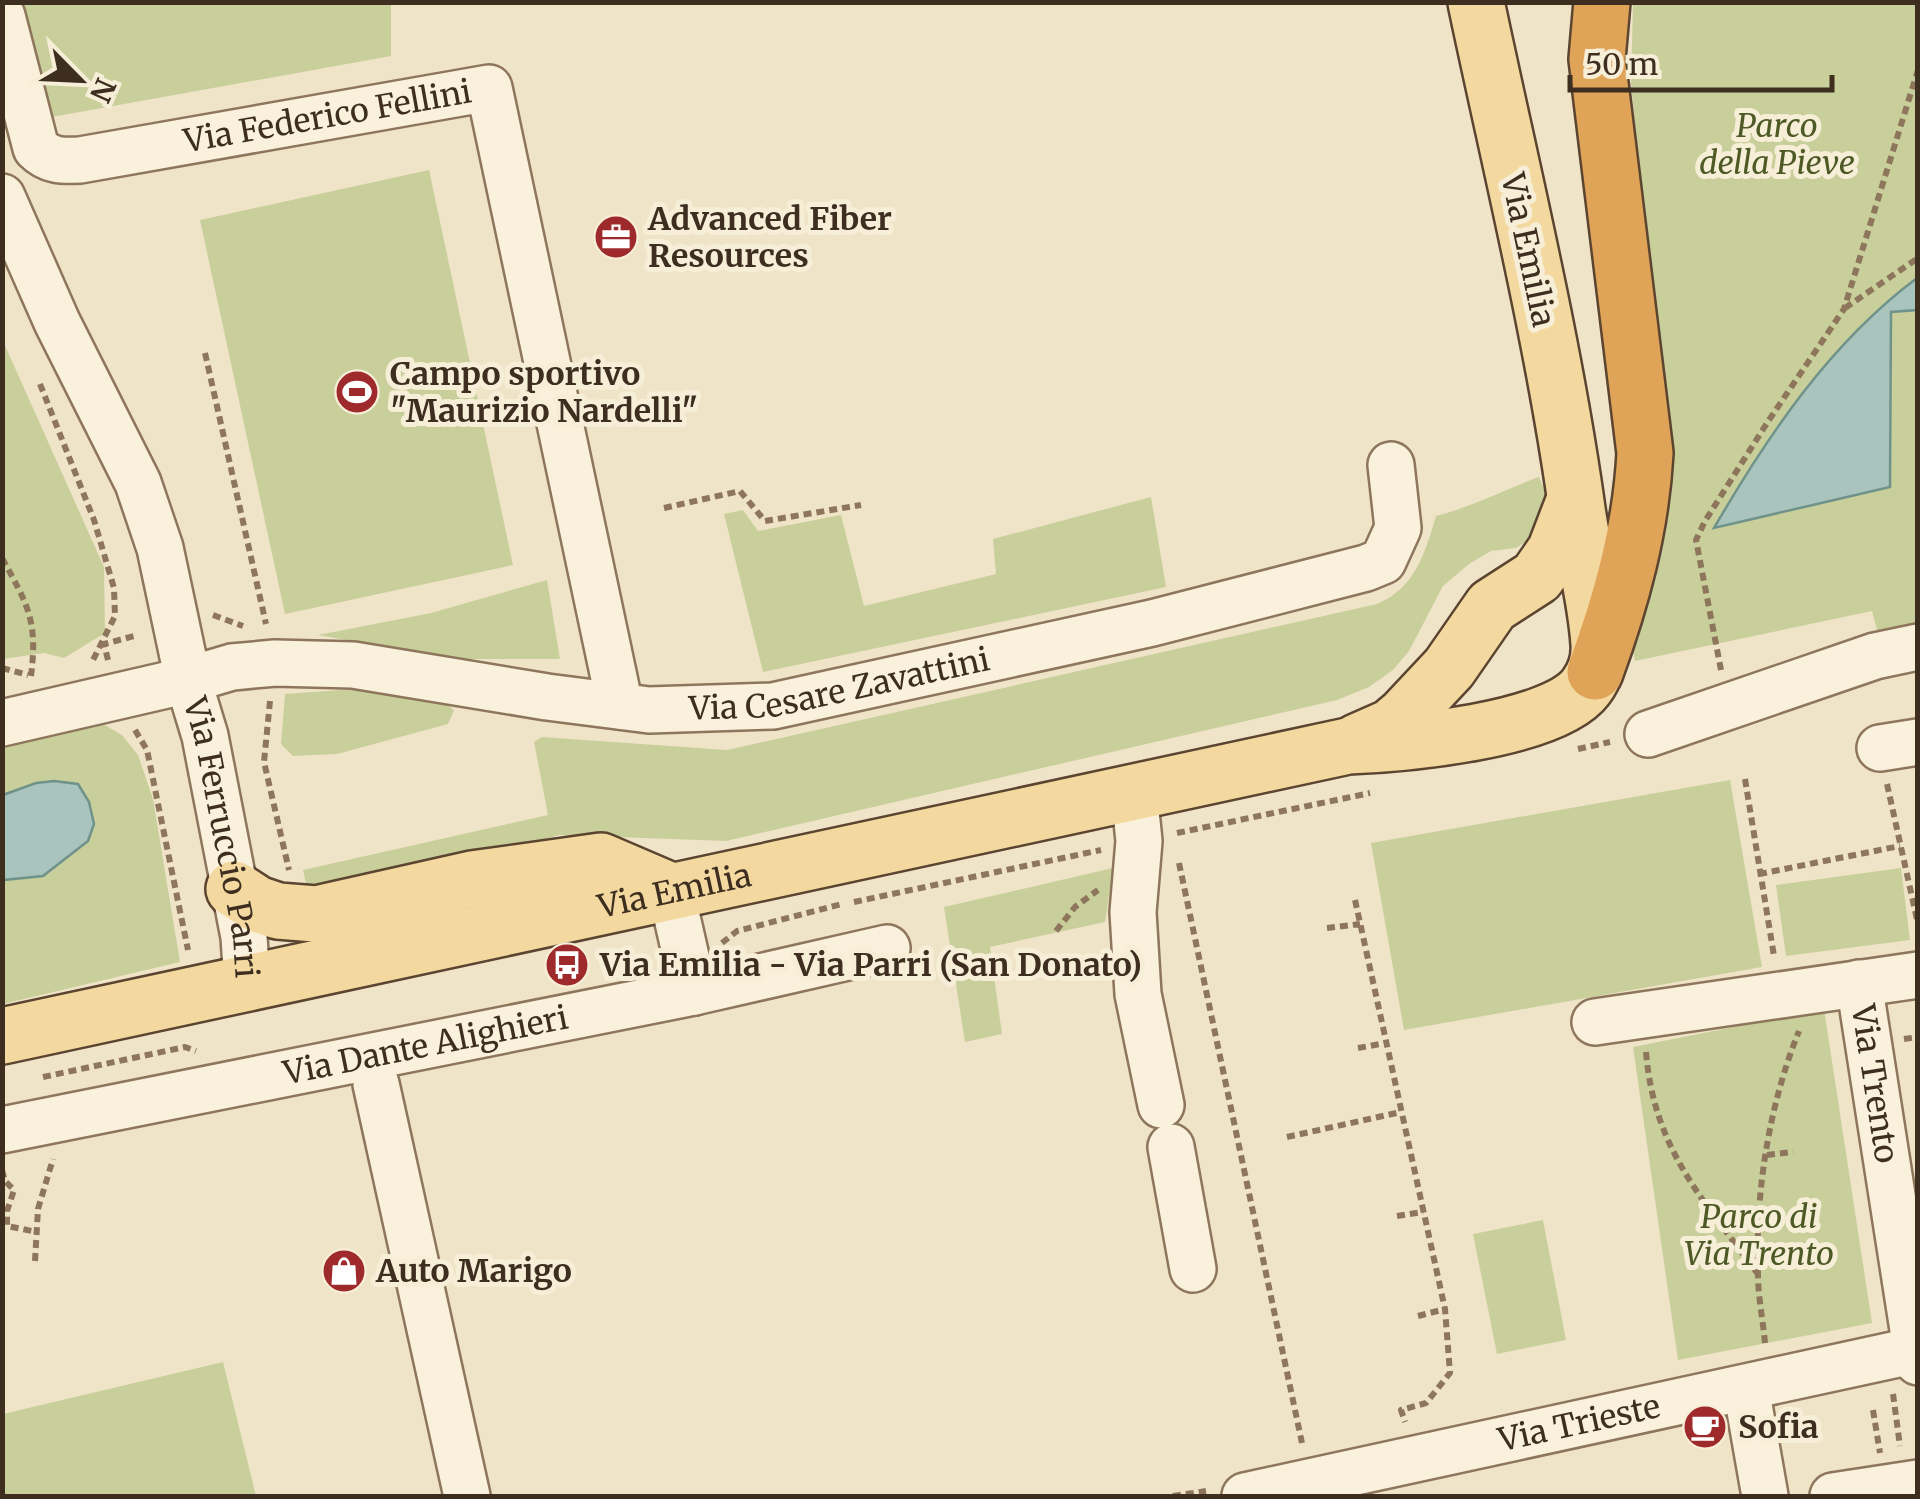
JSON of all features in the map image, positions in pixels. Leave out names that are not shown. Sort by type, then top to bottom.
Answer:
[{"type":"highway","points":[[1596,656],[1629,566],[1640,513],[1645,453],[1597,59],[1602,2]]},
{"type":"main road","name":"Via Emilia","points":[[1348,746],[1482,731],[1563,730],[1596,656],[1565,429],[1476,2]]},
{"type":"main road","name":"Via Emilia","points":[[2,1036],[672,891],[1148,823],[1391,727],[1449,668],[1499,604],[1546,566],[1575,499]]},
{"type":"main road","points":[[1563,730],[1499,700],[1486,687],[1474,651],[1499,604],[1536,587],[1565,594],[1588,614],[1596,656]]},
{"type":"main road","points":[[234,889],[278,911],[316,914],[472,878],[601,861],[672,891]]},
{"type":"street","name":"Via Federico Fellini","points":[[2,16],[31,134],[21,157],[80,160],[489,88],[620,706]]},
{"type":"street","name":"Via Ferruccio Parri","points":[[5,203],[57,322],[138,483],[160,548],[188,680],[200,716],[244,936],[246,983]]},
{"type":"street","name":"Via Cesare Zavattini","points":[[2,723],[232,667],[274,663],[354,666],[649,710],[773,706],[1152,623],[1366,568],[1383,561],[1398,528],[1391,464]]},
{"type":"street","points":[[1648,734],[1874,656],[1918,647]]},
{"type":"street","name":"Via Ferruccio Parri","points":[[188,680],[180,717],[182,740],[213,909],[246,983]]},
{"type":"street","points":[[1148,823],[1133,912],[1138,994],[1194,1269]]},
{"type":"street","points":[[672,891],[694,992]]},
{"type":"street","name":"Via Dante Alighieri","points":[[2,1130],[694,992],[868,953]]},
{"type":"street","points":[[1595,1022],[1918,975]]},
{"type":"street","name":"Via Trento","points":[[1819,988],[1912,1284],[1908,1363]]},
{"type":"street","points":[[376,1084],[418,1048]]},
{"type":"street","points":[[331,1066],[376,1084]]},
{"type":"street","points":[[376,1084],[467,1496]]},
{"type":"street","name":"Via Trieste","points":[[1245,1496],[1413,1461],[1756,1369],[1908,1363]]},
{"type":"street","points":[[1756,1369],[1765,1496]]},
{"type":"street","points":[[1833,1496],[1902,1475]]},
{"type":"path","points":[[1728,706],[1696,540],[1768,420],[1844,309],[1918,70]]},
{"type":"path","points":[[1844,309],[1918,258]]},
{"type":"path","points":[[205,352],[270,637]]},
{"type":"path","points":[[35,372],[94,520],[114,588],[116,616],[104,644]]},
{"type":"path","points":[[664,508],[740,490],[764,521],[861,504]]},
{"type":"path","points":[[2,558],[26,604],[36,638],[31,676]]},
{"type":"path","points":[[269,690],[264,762],[292,882]]},
{"type":"path","points":[[124,722],[132,726],[147,750],[190,958]]},
{"type":"path","points":[[1563,730],[1648,734]]},
{"type":"path","points":[[1899,745],[1900,846],[1918,924]]},
{"type":"path","points":[[1745,780],[1759,874],[1819,988],[1783,1070],[1766,1155],[1756,1369]]},
{"type":"path","points":[[721,944],[737,930],[1148,823],[1382,790]]},
{"type":"path","points":[[1148,823],[1314,1482]]},
{"type":"path","points":[[1759,874],[1900,846]]},
{"type":"path","points":[[1355,900],[1445,1308],[1450,1373],[1426,1403],[1401,1410],[1413,1461]]},
{"type":"path","points":[[1327,928],[1360,924]]},
{"type":"path","points":[[1643,1015],[1647,1063],[1662,1133],[1682,1172],[1758,1274]]},
{"type":"path","points":[[1358,1048],[1386,1042]]},
{"type":"path","points":[[39,1078],[185,1047],[198,1052],[210,1049]]},
{"type":"path","points":[[1287,1136],[1401,1112]]},
{"type":"path","points":[[1766,1155],[1794,1152]]},
{"type":"path","points":[[35,1261],[38,1210],[54,1153]]},
{"type":"path","points":[[2,1170],[5,1181],[14,1190],[7,1212],[8,1226],[37,1232]]},
{"type":"path","points":[[1398,1216],[1423,1212]]},
{"type":"path","points":[[1418,1316],[1445,1308]]},
{"type":"path","points":[[1902,1475],[1908,1363]]},
{"type":"path","points":[[1873,1410],[1902,1475]]},
{"type":"green space","points":[[24,3],[391,3],[391,56],[52,117]]},
{"type":"green space","name":"Parco della Pieve","points":[[1633,3],[1917,3],[1917,629],[1879,637],[1872,611],[1635,661],[1632,646],[1651,293],[1631,84]]},
{"type":"green space","name":"Campo sportivo \"Maurizio Nardelli\"","points":[[429,170],[513,565],[285,614],[200,220]]},
{"type":"green space","points":[[3,341],[104,567],[105,633],[64,658],[44,653],[3,659]]},
{"type":"green space","points":[[1539,477],[1548,499],[1537,535],[1516,548],[1491,551],[1469,564],[1443,586],[1409,651],[1393,670],[1369,687],[1337,700],[726,841],[560,835],[309,897],[303,870],[548,815],[534,742],[542,737],[727,750],[1377,604],[1401,589],[1417,568],[1436,516]]},
{"type":"green space","points":[[1151,497],[1166,587],[763,672],[724,514],[743,510],[758,531],[841,515],[864,606],[996,574],[993,539]]},
{"type":"green space","points":[[547,580],[560,659],[453,659],[318,635],[431,613]]},
{"type":"green space","points":[[369,688],[431,693],[454,710],[448,724],[337,754],[293,756],[281,744],[285,694]]},
{"type":"green space","points":[[103,724],[122,735],[138,755],[153,799],[180,962],[3,1004],[3,749],[14,743]]},
{"type":"green space","points":[[1730,780],[1762,967],[1404,1030],[1371,843]]},
{"type":"green space","points":[[1113,868],[1105,922],[990,947],[1002,1034],[965,1042],[944,907]]},
{"type":"green space","points":[[1901,868],[1910,940],[1786,956],[1776,885]]},
{"type":"green space","name":"Parco di Via Trento","points":[[1824,1009],[1872,1323],[1678,1360],[1633,1047]]},
{"type":"green space","points":[[1543,1220],[1566,1340],[1497,1354],[1473,1234]]},
{"type":"green space","points":[[223,1362],[256,1496],[3,1496],[3,1414]]},
{"type":"water","points":[[1917,278],[1917,310],[1891,312],[1890,487],[1714,528],[1803,392],[1856,331]]},
{"type":"water","points":[[54,781],[78,784],[89,802],[94,824],[88,841],[43,876],[3,880],[3,795]]},
{"type":"place","name":"Advanced Fiber Resources","points":[[616,237]]},
{"type":"place","name":"Campo sportivo \"Maurizio Nardelli\"","points":[[357,392]]},
{"type":"place","name":"Via Emilia - Via Parri (San Donato)","points":[[567,965]]},
{"type":"place","name":"Auto Marigo","points":[[344,1271]]},
{"type":"place","name":"Sofia","points":[[1705,1427]]}]
